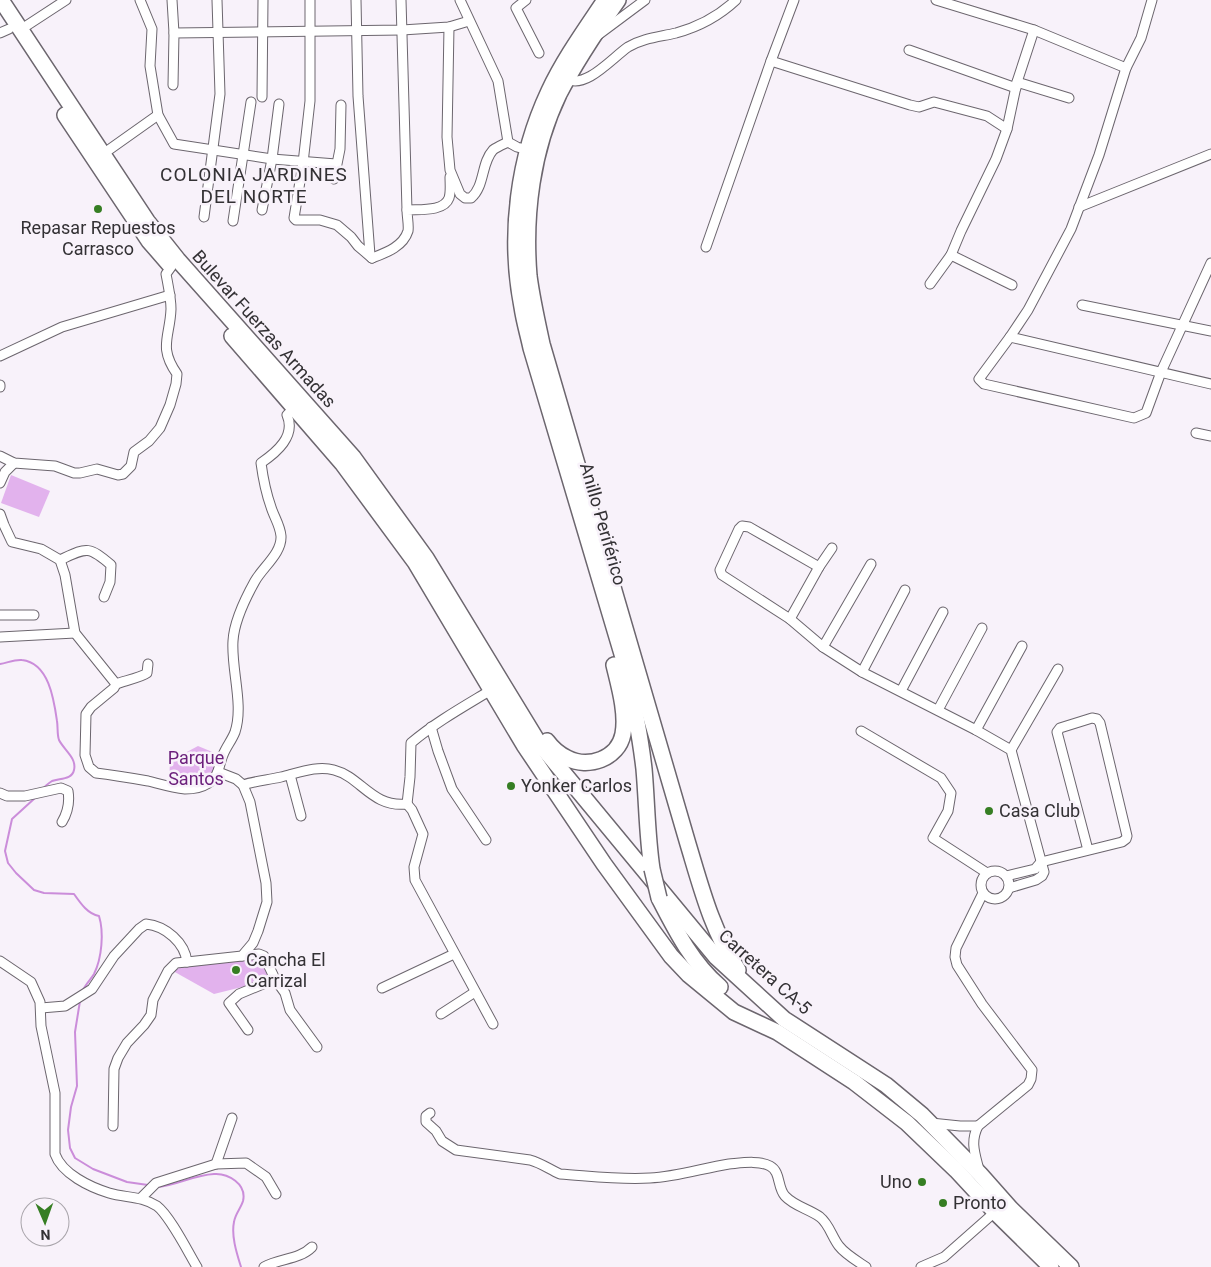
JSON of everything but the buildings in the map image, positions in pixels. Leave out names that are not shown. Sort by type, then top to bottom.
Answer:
[{"type":"highway","name":"Bulevar Fuerzas Armadas","points":[[1,0],[10,31],[103,154],[147,221],[178,260],[352,457],[426,558],[466,637]]},
{"type":"highway","name":"Anillo Periférico","points":[[604,0],[563,64],[538,118],[528,150],[517,208],[517,274],[522,307],[531,348],[624,664],[635,710],[644,769],[652,869],[659,898],[678,935],[705,974],[752,1015],[777,1032]]},
{"type":"highway","name":"Anillo Periférico","points":[[618,0],[567,79],[548,121],[538,153],[528,216],[530,278],[534,309],[542,344],[712,923],[746,984]]},
{"type":"highway","name":"Bulevar Fuerzas Armadas","points":[[0,15],[111,187],[149,241],[342,463],[403,546],[447,614],[466,637]]},
{"type":"highway","points":[[466,637],[557,752],[577,762],[590,762],[610,755],[618,746],[623,736],[624,723],[618,680],[580,533],[566,464]]},
{"type":"highway","name":"Carretera CA-5","points":[[466,637],[538,742],[716,957],[784,1019],[886,1085],[930,1123],[1011,1209],[1071,1267]]},
{"type":"highway","name":"Carretera CA-5","points":[[466,637],[490,690],[524,745],[598,856],[671,956],[689,975],[734,1012],[777,1032],[854,1082],[907,1123],[1051,1267]]},
{"type":"street","points":[[10,31],[66,0]]},
{"type":"street","points":[[140,0],[152,29],[150,66],[158,115],[174,144],[244,156],[336,164]]},
{"type":"street","points":[[172,0],[174,32],[173,85]]},
{"type":"street","points":[[204,217],[220,94],[216,0]]},
{"type":"street","points":[[262,97],[263,0]]},
{"type":"street","points":[[310,0],[310,101],[304,162],[294,218],[296,220],[320,220],[337,225],[372,258]]},
{"type":"street","points":[[356,0],[362,169],[370,255],[372,258]]},
{"type":"street","points":[[372,258],[392,250],[402,241],[408,230],[401,0]]},
{"type":"street","points":[[460,0],[498,81],[508,142],[528,150]]},
{"type":"street","points":[[526,0],[514,4],[539,53]]},
{"type":"street","points":[[590,41],[646,0]]},
{"type":"street","points":[[567,79],[573,82],[583,81],[628,47],[641,41],[692,28],[711,19],[736,0]]},
{"type":"street","points":[[706,247],[794,0]]},
{"type":"street","points":[[936,0],[1034,30],[1126,68]]},
{"type":"street","points":[[1152,0],[1141,38],[1126,68],[1099,155],[1057,256],[1028,310],[979,379],[984,384],[1134,418],[1146,412],[1161,372],[1211,262]]},
{"type":"street","points":[[174,32],[402,30],[449,27],[469,21]]},
{"type":"street","points":[[407,210],[438,207],[444,205],[450,196],[447,138],[449,27]]},
{"type":"street","points":[[930,284],[951,255],[961,230],[996,159],[1007,129],[1017,85],[1034,30]]},
{"type":"street","points":[[909,50],[1017,85],[1069,98]]},
{"type":"street","points":[[771,61],[910,105],[919,107],[934,102],[987,116],[1007,129]]},
{"type":"street","points":[[233,221],[251,102]]},
{"type":"street","points":[[262,210],[272,159],[279,104]]},
{"type":"street","points":[[334,179],[340,140],[341,106]]},
{"type":"street","points":[[103,154],[158,115]]},
{"type":"street","points":[[450,170],[460,194],[465,198],[471,198],[482,181],[487,162],[493,150],[508,142]]},
{"type":"street","points":[[1079,207],[1211,154]]},
{"type":"street","points":[[951,255],[1012,285]]},
{"type":"street","points":[[0,456],[14,463],[55,466],[74,473],[98,469],[118,475],[129,470],[134,452],[149,441],[160,428],[170,405],[176,384],[177,374],[171,365],[165,343],[171,310],[166,274],[171,267]]},
{"type":"street","points":[[0,356],[62,327],[170,295]]},
{"type":"street","points":[[1082,305],[1211,332]]},
{"type":"street","points":[[1010,337],[1211,384]]},
{"type":"street","points":[[148,664],[148,673],[145,676],[132,678],[116,684],[86,714],[85,755],[89,767],[96,773],[185,788],[206,785],[214,779],[218,772],[222,756],[235,732],[237,688],[233,642],[235,628],[255,580],[272,558],[280,542],[281,536],[278,523],[271,509],[261,463],[283,444],[290,428],[287,415],[294,408]]},
{"type":"street","points":[[1196,433],[1211,436]]},
{"type":"street","points":[[0,483],[5,472],[14,463]]},
{"type":"street","points":[[0,514],[12,542],[41,549],[60,560],[65,575],[75,633],[116,684]]},
{"type":"street","points":[[819,567],[749,527],[742,526],[720,570],[722,575],[790,619],[823,647],[862,672],[938,710],[1011,750],[1044,872],[1036,880],[1009,888]]},
{"type":"street","points":[[790,619],[819,567],[832,548]]},
{"type":"street","points":[[60,560],[88,550],[96,552],[111,565],[110,582],[104,597]]},
{"type":"street","points":[[823,647],[871,564]]},
{"type":"street","points":[[862,672],[905,590]]},
{"type":"street","points":[[901,691],[943,612]]},
{"type":"street","points":[[0,615],[34,615]]},
{"type":"street","points":[[938,710],[982,628]]},
{"type":"street","points":[[0,637],[75,633]]},
{"type":"street","points":[[976,730],[1022,646]]},
{"type":"street","points":[[1011,750],[1058,669]]},
{"type":"street","points":[[406,804],[410,776],[411,743],[430,727],[490,690]]},
{"type":"street","points":[[1006,876],[1035,869],[1042,862],[1122,842],[1126,839],[1100,723],[1097,719],[1092,718],[1060,728],[1057,732],[1088,850]]},
{"type":"street","points":[[430,727],[452,789],[486,840]]},
{"type":"street","points":[[861,731],[941,778],[951,793],[948,811],[933,838],[988,873]]},
{"type":"street","points":[[242,785],[306,770],[334,770],[350,777],[376,798],[400,805],[406,804]]},
{"type":"street","points":[[218,772],[236,779],[242,785],[252,812],[268,895],[253,943],[242,956]]},
{"type":"street","points":[[290,774],[301,816]]},
{"type":"street","points":[[0,794],[25,796],[61,788],[68,791],[70,800],[67,814],[62,822]]},
{"type":"street","points":[[406,804],[412,810],[423,834],[414,867],[415,880],[493,1024]]},
{"type":"street","points":[[980,1174],[972,1142],[978,1126],[1028,1085],[1032,1070],[982,1004],[957,965],[955,957],[956,948],[983,893],[981,882],[988,873],[998,871],[1006,876],[1009,883],[1007,893],[998,899],[987,897],[983,893]]},
{"type":"street","points":[[41,1008],[65,1006],[92,989],[114,956],[146,924],[155,925],[163,929],[178,942],[186,954],[187,962]]},
{"type":"street","points":[[113,1126],[114,1069],[118,1058],[151,1015],[153,1000],[168,971],[176,963],[259,954],[264,956],[275,979],[285,993],[290,1010],[317,1047]]},
{"type":"street","points":[[382,988],[454,954]]},
{"type":"street","points":[[0,961],[31,982],[40,1002],[41,1026],[55,1093],[55,1154],[58,1162],[68,1172],[85,1183],[109,1193],[141,1198],[159,1207],[197,1267]]},
{"type":"street","points":[[248,1030],[229,1003],[239,994],[275,979]]},
{"type":"street","points":[[442,1014],[475,992]]},
{"type":"street","points":[[430,1113],[426,1116],[426,1122],[436,1131],[442,1141],[456,1150],[539,1162],[560,1174],[651,1178],[740,1163],[760,1163],[769,1166],[775,1170],[785,1196],[821,1218],[840,1246],[866,1267]]},
{"type":"street","points":[[216,1164],[232,1118]]},
{"type":"street","points":[[930,1123],[978,1126]]},
{"type":"street","points":[[141,1198],[156,1183],[216,1164],[246,1163],[266,1177],[276,1194]]},
{"type":"street","points":[[921,1267],[944,1256],[996,1212]]},
{"type":"street","points":[[264,1267],[281,1260],[300,1256],[312,1247]]},
{"type":"green space","points":[[11,475],[50,491],[39,517],[1,503]]},
{"type":"green space","name":"Parque Santos","points":[[198,746],[222,756],[206,785],[169,786],[170,761]]},
{"type":"green space","points":[[257,953],[270,980],[214,994],[173,971],[188,964]]},
{"type":"waterway","points":[[0,664],[19,660],[31,663],[38,668],[49,684],[54,703],[59,740],[72,758],[74,770],[71,776],[52,781],[43,789]]},
{"type":"waterway","points":[[35,798],[12,819],[5,851],[8,863],[34,890],[44,893],[74,894],[88,911],[99,916],[102,937],[99,960],[94,974],[83,990]]},
{"type":"waterway","points":[[80,1001],[75,1032],[77,1086],[71,1107],[68,1130],[70,1148],[75,1158],[93,1169],[127,1182],[148,1185]]},
{"type":"waterway","points":[[158,1187],[214,1174],[225,1175],[235,1181],[242,1189],[243,1195],[243,1201],[233,1227],[235,1245],[241,1267]]},
{"type":"place","name":"Repasar Repuestos Carrasco","points":[[98,209]]},
{"type":"place","name":"Yonker Carlos","points":[[511,786]]},
{"type":"place","name":"Casa Club","points":[[989,811]]},
{"type":"place","name":"Cancha El Carrizal","points":[[236,970]]},
{"type":"place","name":"Uno","points":[[922,1182]]},
{"type":"place","name":"Pronto","points":[[943,1203]]},
{"type":"district","name":"COLONIA JARDINES DEL NORTE","points":[[254,185]]}]
